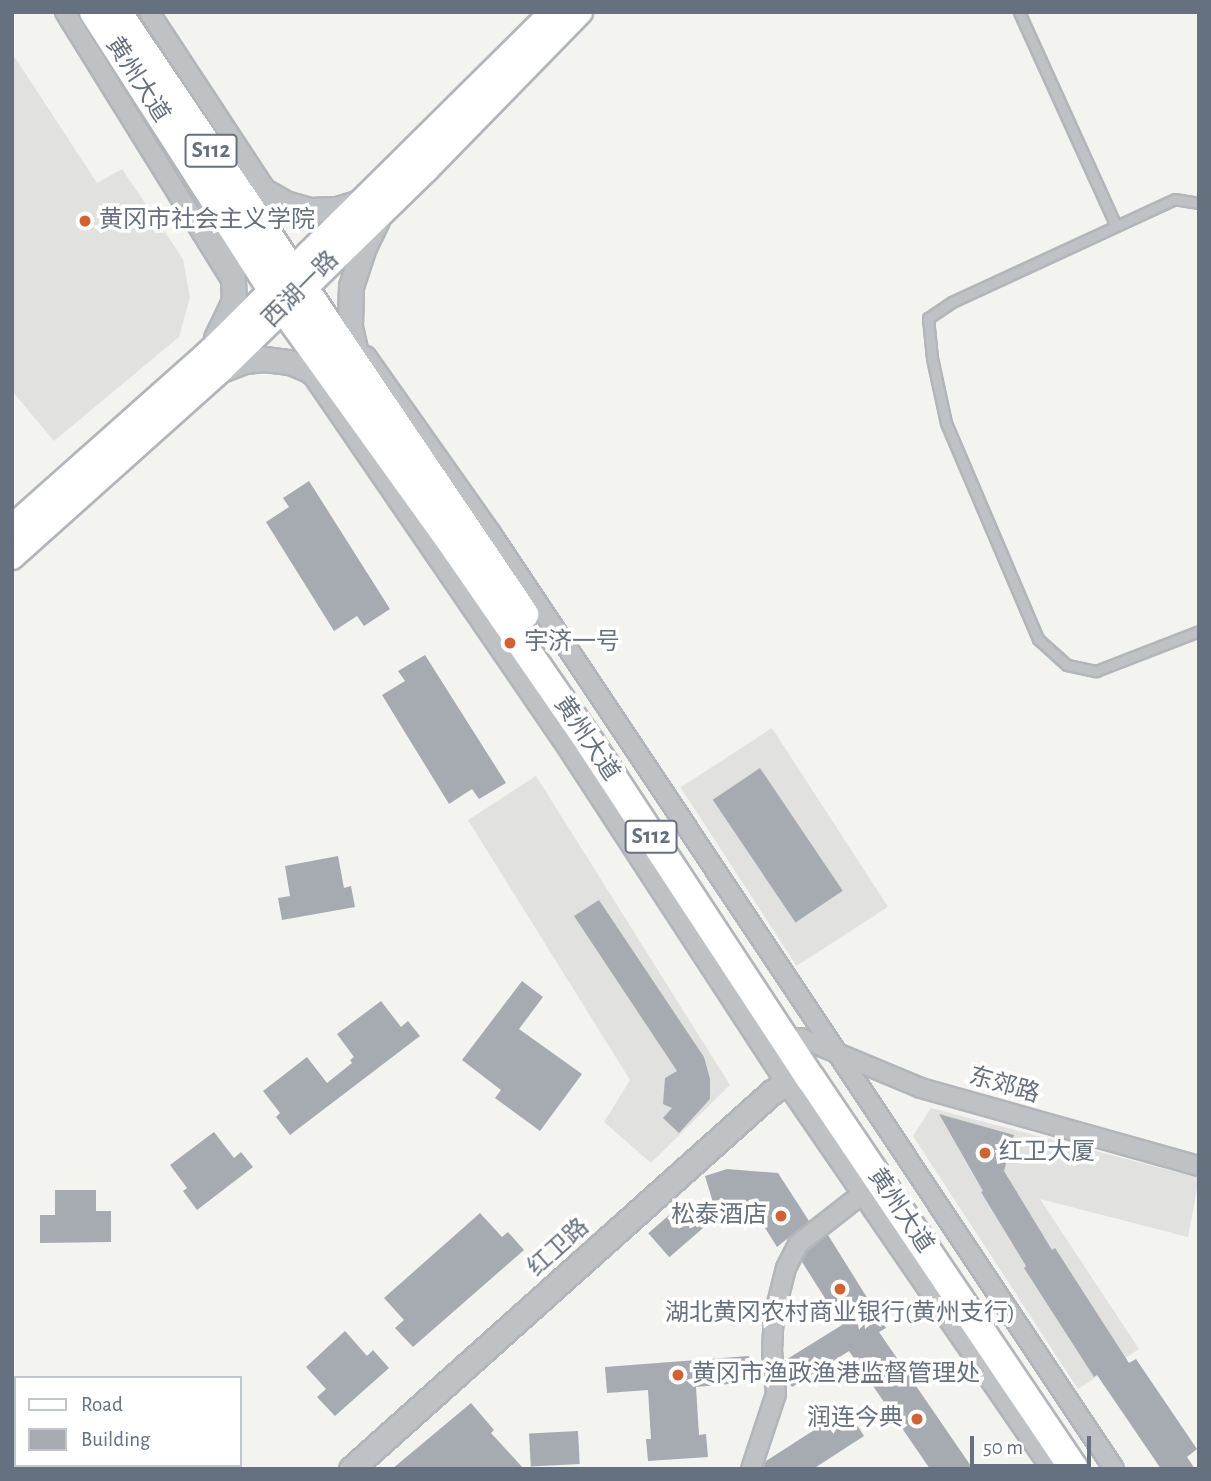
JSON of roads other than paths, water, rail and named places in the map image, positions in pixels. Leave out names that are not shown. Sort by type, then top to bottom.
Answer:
[{"type":"main road","name":"黄州大道","points":[[94,12],[221,211],[287,290],[607,737],[801,1038],[1095,1469]]},
{"type":"main road","name":"黄州大道","points":[[117,12],[221,166],[287,290]]},
{"type":"main road","name":"西湖一路","points":[[373,206],[427,169],[580,12]]},
{"type":"main road","name":"西湖一路","points":[[12,557],[373,206],[546,14]]},
{"type":"main road","name":"西湖一路","points":[[12,527],[215,361]]},
{"type":"main road","name":"黄州大道","points":[[351,383],[457,550],[590,743],[796,1077],[1074,1469]]},
{"type":"street","points":[[65,12],[234,285]]},
{"type":"street","points":[[149,12],[270,195]]},
{"type":"street","points":[[221,166],[270,195],[310,210],[373,206],[364,247],[351,286],[351,383],[290,362],[264,359],[215,361],[231,313],[234,285],[232,261],[221,211]]},
{"type":"street","points":[[352,337],[491,533],[1114,1469]]},
{"type":"street","points":[[309,370],[796,1077],[862,1194],[1051,1469]]},
{"type":"street","name":"东郊路","points":[[801,1038],[921,1088],[1199,1167]]},
{"type":"street","name":"红卫路","points":[[351,1469],[772,1092],[796,1077]]},
{"type":"street","points":[[751,1469],[776,1394],[772,1351],[774,1316],[786,1268],[798,1244],[862,1194]]},
{"type":"lane","points":[[1019,12],[1116,226]]},
{"type":"lane","points":[[1199,203],[1175,199],[952,302],[928,318],[932,358],[946,423],[1038,639],[1067,665],[1096,671],[1199,631]]},
{"type":"place","name":"黄冈市社会主义学院","points":[[85,221]]},
{"type":"place","name":"宇济一号","points":[[510,643]]},
{"type":"place","name":"红卫大厦","points":[[985,1153]]},
{"type":"place","name":"松泰酒店","points":[[781,1216]]},
{"type":"place","name":"湖北黄冈农村商业银行(黄州支行)","points":[[840,1289]]},
{"type":"place","name":"黄冈市渔政渔港监督管理处","points":[[678,1375]]},
{"type":"place","name":"润连今典","points":[[917,1419]]}]
